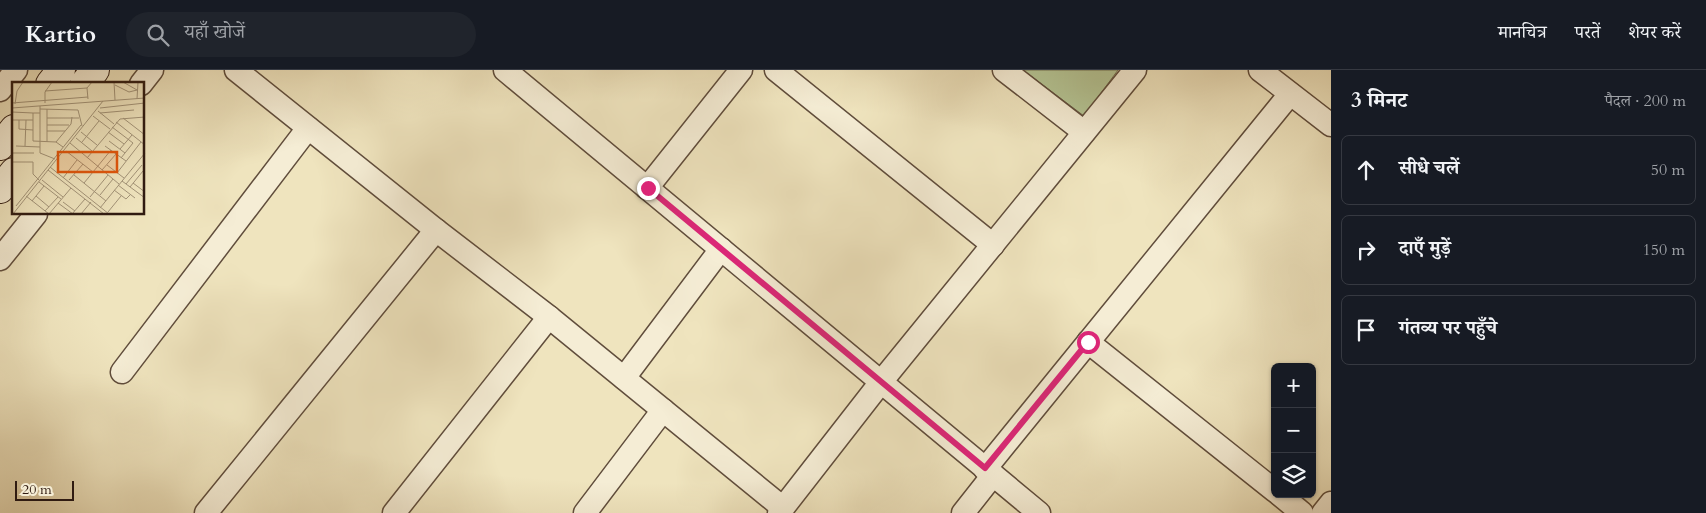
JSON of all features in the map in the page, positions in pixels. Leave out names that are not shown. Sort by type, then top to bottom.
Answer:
[{"type":"street","points":[[0,90],[16,70]]},
{"type":"street","points":[[52,82],[61,70]]},
{"type":"street","points":[[86,82],[95,70]]},
{"type":"street","points":[[143,82],[152,70]]},
{"type":"street","points":[[236,70],[436,230],[549,317],[781,510],[881,382],[1135,70]]},
{"type":"street","points":[[505,70],[1039,513]]},
{"type":"street","points":[[648,188],[741,70]]},
{"type":"street","points":[[776,70],[993,245]]},
{"type":"street","points":[[1004,70],[1084,132]]},
{"type":"street","points":[[1260,70],[1331,125]]},
{"type":"street","points":[[963,513],[989,472],[1088,342],[1290,94]]},
{"type":"street","points":[[122,372],[308,128]]},
{"type":"street","points":[[0,146],[12,131]]},
{"type":"street","points":[[0,189],[12,174]]},
{"type":"street","points":[[0,259],[35,215]]},
{"type":"street","points":[[206,513],[436,230]]},
{"type":"street","points":[[624,378],[721,249]]},
{"type":"street","points":[[394,513],[549,317]]},
{"type":"street","points":[[1088,342],[1271,488]]},
{"type":"street","points":[[585,513],[663,410]]},
{"type":"street","points":[[1284,498],[1302,513]]},
{"type":"street","points":[[1324,513],[1331,504]]},
{"type":"green space","points":[[1023,70],[1118,70],[1084,116]]},
{"type":"route","points":[[648,188],[985,468],[1088,342]]}]
